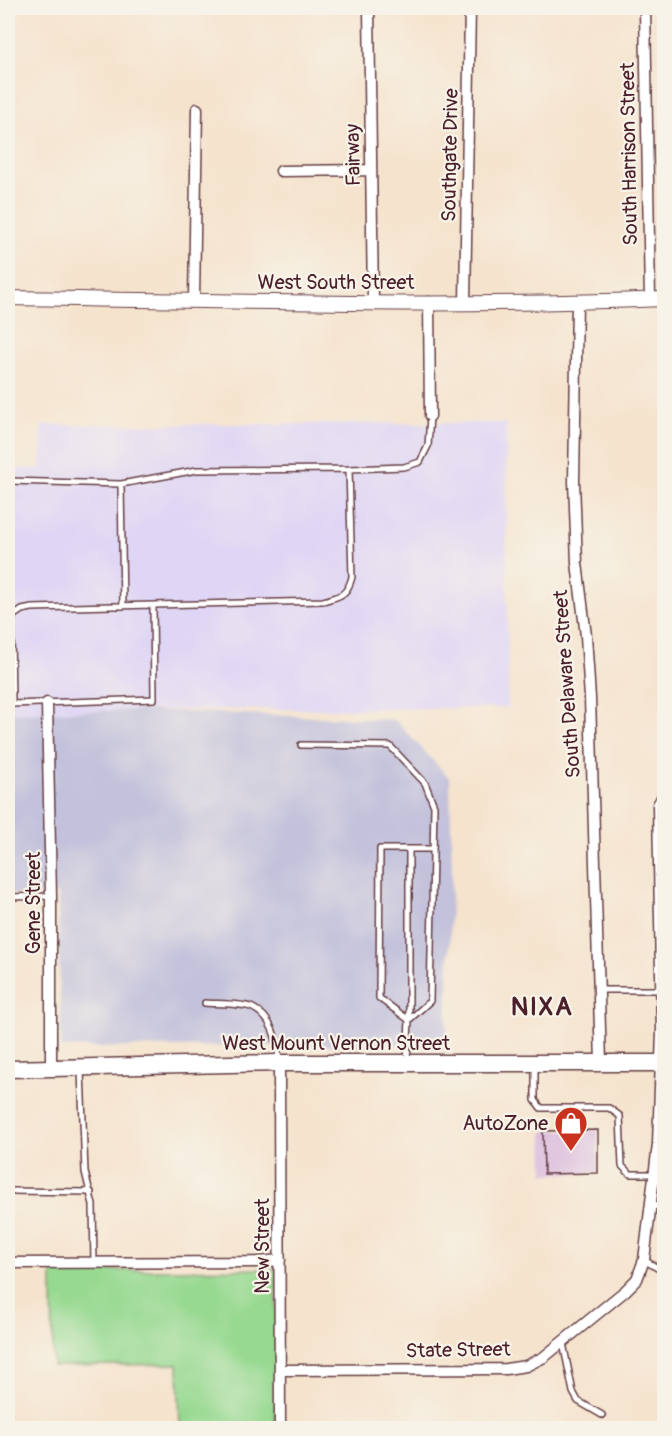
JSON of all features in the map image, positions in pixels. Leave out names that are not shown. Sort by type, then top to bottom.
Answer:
[{"type":"main road","name":"West Mount Vernon Street","points":[[8,1069],[279,1063],[662,1063]]},
{"type":"street","name":"Fairway","points":[[369,8],[373,302]]},
{"type":"street","name":"Southgate Drive","points":[[465,302],[470,8]]},
{"type":"street","name":"South Harrison Street","points":[[645,8],[650,300]]},
{"type":"street","points":[[194,300],[197,109]]},
{"type":"street","points":[[281,171],[371,170]]},
{"type":"street","name":"West South Street","points":[[8,298],[373,302],[577,302],[664,299]]},
{"type":"street","points":[[429,302],[430,416]]},
{"type":"street","name":"South Delaware Street","points":[[577,302],[574,481],[577,563],[586,636],[590,698],[601,1063]]},
{"type":"street","name":"Gene Street","points":[[47,703],[51,896],[51,1067]]},
{"type":"street","points":[[644,1260],[662,1108],[658,805],[664,794]]},
{"type":"street","name":"New Street","points":[[279,1063],[280,1428]]},
{"type":"street","points":[[8,1263],[280,1260]]},
{"type":"street","name":"State Street","points":[[281,1370],[516,1368],[535,1362],[625,1291],[639,1275],[644,1260]]},
{"type":"lane","points":[[8,481],[121,484],[197,470],[404,467],[420,462],[428,446],[430,416]]},
{"type":"lane","points":[[153,605],[154,699],[10,704],[11,626],[13,616],[22,610],[32,608],[123,606],[153,605],[323,601],[344,594],[352,577],[349,469]]},
{"type":"lane","points":[[121,484],[123,606]]},
{"type":"lane","points":[[301,745],[390,746],[425,783],[434,806],[430,1001],[409,1020]]},
{"type":"lane","points":[[409,1020],[379,998],[380,849],[433,849]]},
{"type":"lane","points":[[407,1064],[409,849]]},
{"type":"lane","points":[[8,897],[51,896]]},
{"type":"lane","points":[[598,990],[661,990]]},
{"type":"lane","points":[[205,1003],[252,1008],[258,1012],[273,1030],[278,1043],[279,1063]]},
{"type":"lane","points":[[535,1063],[535,1100],[541,1108],[609,1108],[620,1116],[622,1166],[630,1174],[655,1174]]},
{"type":"lane","points":[[81,1067],[85,1172],[92,1192],[94,1263]]},
{"type":"lane","points":[[8,1191],[92,1192]]},
{"type":"lane","points":[[651,1205],[664,1208]]},
{"type":"lane","points":[[644,1260],[664,1272]]},
{"type":"lane","points":[[664,1337],[664,1360]]},
{"type":"lane","points":[[562,1342],[573,1392],[578,1401],[602,1415]]},
{"type":"shaded area","points":[[506,423],[508,708],[8,713],[8,469],[41,468],[42,425]]},
{"type":"shaded area","points":[[145,710],[395,720],[450,779],[452,872],[446,1044],[61,1048],[58,894],[8,894],[8,713]]},
{"type":"green space","points":[[277,1269],[275,1428],[180,1428],[178,1364],[53,1366],[52,1271]]},
{"type":"building","name":"AutoZone","points":[[598,1130],[598,1173],[544,1174],[543,1131]]},
{"type":"place","name":"AutoZone","points":[[571,1152]]},
{"type":"district","name":"NIXA","points":[[542,1007]]}]
